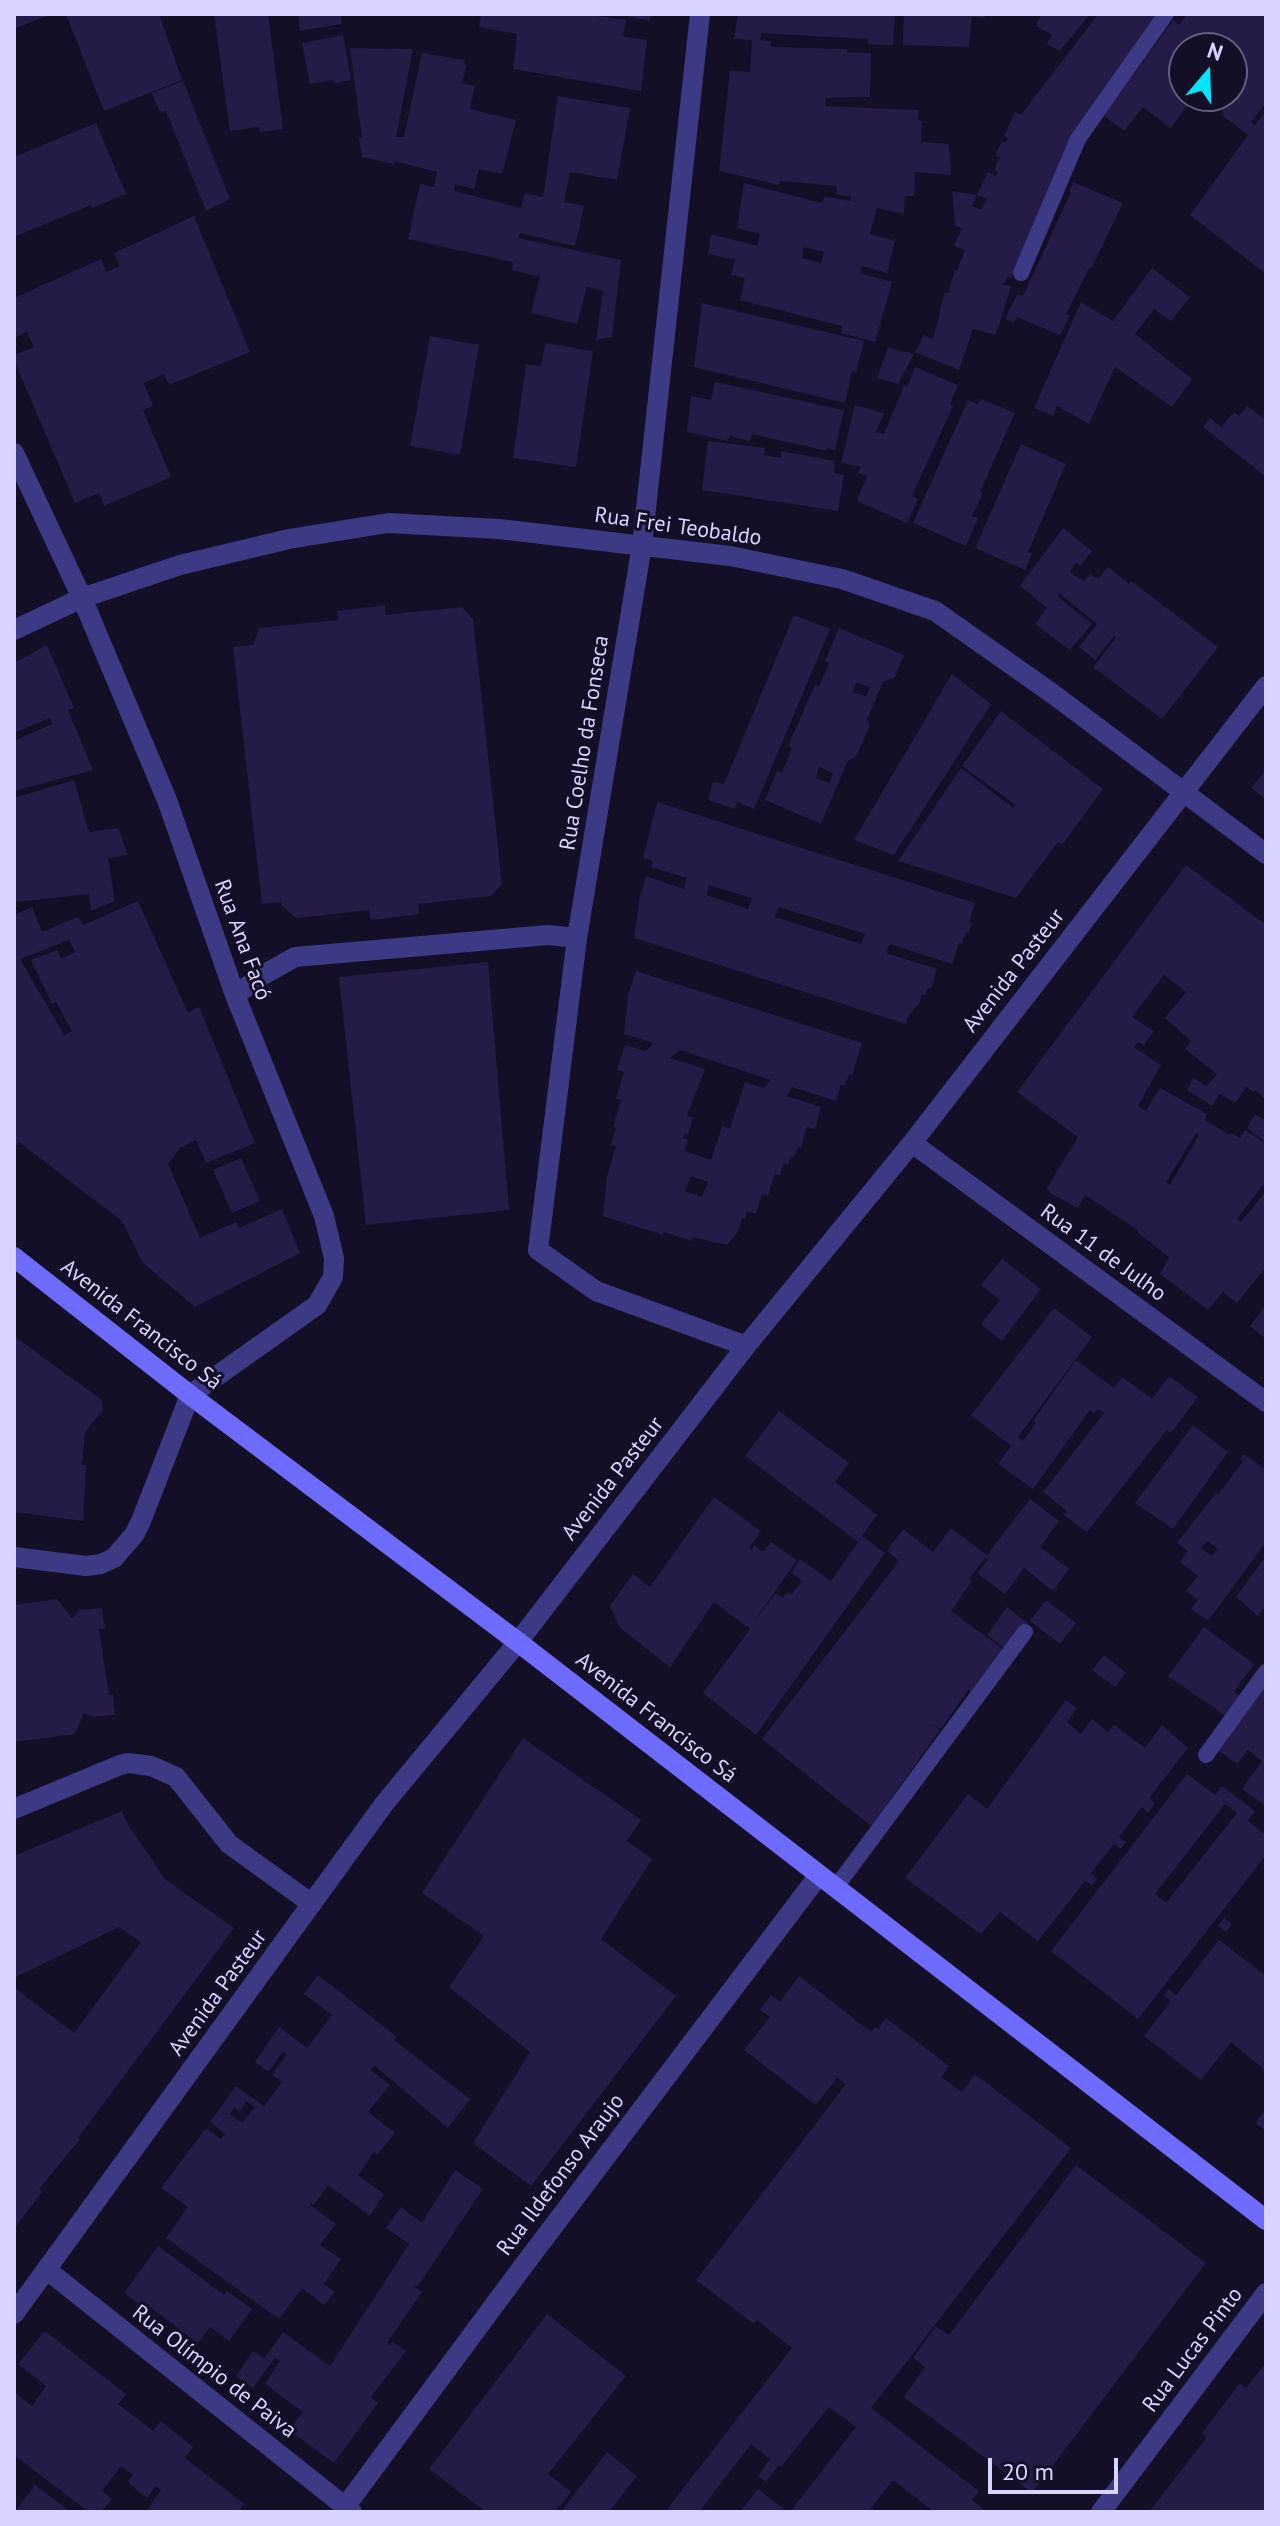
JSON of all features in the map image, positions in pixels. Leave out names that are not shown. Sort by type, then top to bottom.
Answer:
[{"type":"main road","name":"Avenida Francisco Sá","points":[[14,1257],[1266,2220]]},
{"type":"street","name":"Rua Coelho da Fonseca","points":[[700,14],[642,545],[577,938],[538,1250],[596,1291],[746,1346]]},
{"type":"street","name":"Rua Ana Facó","points":[[14,453],[82,598],[167,800],[235,995],[324,1216],[334,1258],[333,1277],[317,1305],[190,1395]]},
{"type":"street","name":"Rua Frei Teobaldo","points":[[14,630],[82,598],[180,565],[275,542],[388,523],[499,529],[730,556],[842,579],[935,611],[1053,694],[1266,854]]},
{"type":"street","name":"Avenida Pasteur","points":[[14,2314],[384,1804],[518,1642],[746,1346],[912,1143],[1266,686]]},
{"type":"street","points":[[235,995],[295,957],[548,935],[577,938]]},
{"type":"street","name":"Rua 11 de Julho","points":[[912,1143],[1266,1402]]},
{"type":"street","points":[[14,1557],[86,1566],[114,1558],[134,1535],[141,1521],[190,1395]]},
{"type":"street","points":[[14,1809],[120,1765],[151,1766],[176,1777],[229,1844],[312,1904]]},
{"type":"street","name":"Rua Ildefonso Araujo","points":[[348,2509],[521,2269],[828,1881]]},
{"type":"street","name":"Rua Olímpio de Paiva","points":[[47,2270],[348,2509]]},
{"type":"street","name":"Rua Lucas Pinto","points":[[1101,2512],[1266,2293]]},
{"type":"lane","points":[[1021,273],[1078,139],[1166,14]]},
{"type":"lane","points":[[828,1881],[1025,1632]]},
{"type":"lane","points":[[1206,1755],[1266,1672]]},
{"type":"building","points":[[14,14],[52,14],[14,29]]},
{"type":"building","points":[[66,14],[159,14],[182,80],[104,111]]},
{"type":"building","points":[[214,14],[268,14],[283,129],[260,132],[259,127],[230,131]]},
{"type":"building","points":[[298,14],[341,14],[342,24],[300,31]]},
{"type":"building","points":[[481,14],[589,15],[626,20],[623,36],[647,40],[641,91],[513,69],[517,34],[479,27]]},
{"type":"building","points":[[616,14],[651,14],[650,21]]},
{"type":"building","points":[[738,14],[895,14],[893,45],[868,44],[868,39],[761,33],[760,40],[771,41],[771,47],[847,49],[847,52],[871,53],[870,97],[826,98],[825,106],[919,110],[921,142],[949,144],[951,175],[915,172],[914,196],[905,196],[904,214],[877,208],[870,234],[895,241],[887,273],[862,266],[860,273],[892,282],[875,342],[841,333],[842,326],[740,300],[745,278],[731,275],[735,260],[708,254],[711,234],[757,246],[760,234],[737,228],[744,183],[822,203],[824,196],[850,201],[851,196],[836,195],[837,186],[780,181],[779,185],[719,171],[730,71],[750,72],[752,40],[734,39]],"holes":[[[804,247],[824,252],[821,263],[802,258]]]},
{"type":"building","points":[[904,14],[986,14],[984,18],[972,17],[969,47],[903,45]]},
{"type":"building","points":[[1041,14],[1090,14],[1060,51],[1047,44],[1052,35],[1036,26]]},
{"type":"building","points":[[1098,14],[1163,14],[1072,143],[1011,278],[1007,277],[1003,285],[1011,286],[996,335],[973,329],[959,370],[915,352],[924,335],[933,339],[945,292],[948,293],[965,250],[954,246],[962,228],[955,226],[952,191],[977,195],[988,172],[996,176],[998,171],[994,170],[1000,157],[995,156],[1002,141],[1005,143],[1008,138],[1004,136],[1015,112],[1021,115]],"holes":[[[977,195],[987,199],[981,210],[972,206]]]},
{"type":"building","points":[[1187,14],[1266,14],[1266,103],[1251,122],[1255,125],[1264,113],[1266,115],[1266,274],[1190,215],[1248,135],[1222,115],[1224,112],[1248,112],[1248,32],[1168,32],[1168,112],[1182,112],[1171,128],[1143,107],[1124,131],[1104,116],[1173,20],[1179,25]]},
{"type":"building","points":[[343,35],[351,80],[310,84],[302,43]]},
{"type":"building","points":[[350,48],[413,49],[396,137],[404,137],[422,53],[465,60],[464,64],[467,65],[462,83],[475,86],[470,109],[516,120],[502,174],[479,169],[474,189],[455,184],[454,191],[521,208],[525,193],[543,197],[558,96],[630,108],[617,180],[570,172],[564,202],[584,206],[575,246],[520,233],[518,238],[621,260],[612,337],[596,340],[603,291],[587,287],[577,324],[531,313],[540,277],[512,270],[513,262],[408,239],[420,184],[434,187],[437,172],[362,157]]},
{"type":"building","points":[[183,81],[230,199],[206,211],[166,111],[160,113],[152,93]]},
{"type":"building","points":[[96,123],[126,194],[14,237],[14,157]]},
{"type":"building","points":[[1073,182],[1123,203],[1066,314],[1070,315],[1060,335],[1017,317],[1014,323],[1005,319],[1017,294],[1023,296]]},
{"type":"building","points":[[194,216],[250,352],[169,385],[164,374],[144,383],[153,406],[143,410],[171,477],[104,506],[99,493],[75,503],[14,360],[14,355],[34,347],[27,332],[14,338],[14,298],[101,259],[106,272],[120,266],[114,253]]},
{"type":"building","points":[[1152,268],[1190,297],[1171,321],[1154,309],[1135,334],[1192,379],[1172,407],[1115,367],[1089,424],[1057,406],[1053,416],[1034,408],[1081,302],[1113,321]]},
{"type":"building","points":[[702,303],[864,341],[856,372],[852,371],[845,403],[694,367]]},
{"type":"building","points":[[430,336],[479,345],[460,455],[410,446]]},
{"type":"building","points":[[545,343],[593,351],[576,467],[513,458],[526,364],[541,366]]},
{"type":"building","points":[[888,348],[914,354],[898,384],[877,378]]},
{"type":"building","points":[[915,367],[958,385],[950,404],[953,406],[912,496],[918,499],[907,523],[857,501],[867,476],[858,473],[861,467],[841,463],[855,405],[884,413],[876,432],[884,434]]},
{"type":"building","points":[[715,382],[844,410],[835,450],[827,448],[827,451],[752,434],[750,441],[730,436],[728,441],[687,432],[691,396],[711,400]]},
{"type":"building","points":[[981,399],[1015,413],[980,492],[983,493],[972,516],[978,518],[966,546],[913,523],[968,400],[978,404]]},
{"type":"building","points":[[1247,406],[1264,419],[1266,417],[1266,477],[1203,427],[1210,418],[1221,427],[1234,412],[1239,416]]},
{"type":"building","points":[[708,441],[765,448],[764,455],[781,458],[781,451],[835,461],[834,473],[844,475],[838,511],[702,490]]},
{"type":"building","points":[[1021,444],[1066,464],[1028,552],[1032,554],[1025,570],[975,548]]},
{"type":"building","points":[[1063,528],[1092,551],[1080,566],[1076,563],[1070,571],[1073,575],[1084,581],[1090,574],[1098,579],[1108,567],[1218,647],[1162,719],[1093,667],[1116,638],[1114,636],[1095,660],[1079,647],[1097,624],[1059,593],[1057,596],[1092,624],[1070,650],[1035,624],[1047,608],[1020,586]]},
{"type":"building","points":[[385,605],[386,615],[462,607],[473,619],[502,884],[491,896],[418,904],[419,914],[371,920],[369,910],[296,918],[281,902],[262,904],[233,647],[253,645],[259,628],[338,620],[337,611]]},
{"type":"building","points":[[794,615],[830,629],[754,809],[737,802],[735,809],[708,800],[713,782],[724,784]]},
{"type":"building","points":[[839,628],[904,655],[895,677],[883,682],[867,720],[870,725],[856,757],[848,760],[821,824],[765,800],[777,771],[782,773],[792,748],[788,746],[815,685],[819,687],[829,663],[825,661]],"holes":[[[856,682],[870,687],[866,696],[853,692]],[[819,767],[833,773],[829,783],[816,778]]]},
{"type":"building","points":[[47,645],[74,708],[68,710],[93,770],[14,791],[14,741],[52,724],[50,718],[14,733],[14,663]]},
{"type":"building","points":[[952,674],[991,704],[894,855],[854,840]]},
{"type":"building","points":[[1001,711],[1103,789],[1062,845],[1058,842],[1016,898],[898,861],[961,768],[1013,808],[1016,805],[962,766]]},
{"type":"building","points":[[1266,770],[1266,799],[1251,788]]},
{"type":"building","points":[[74,780],[89,832],[118,828],[128,855],[108,858],[115,901],[91,911],[89,894],[14,902],[14,798]]},
{"type":"building","points":[[657,802],[975,903],[969,922],[972,923],[962,944],[959,943],[952,964],[890,944],[886,953],[937,969],[931,989],[928,988],[925,995],[921,995],[906,1024],[634,938],[646,876],[684,889],[687,878],[651,867],[653,861],[643,858]],"holes":[[[709,885],[752,898],[748,909],[706,895]],[[779,907],[865,934],[861,944],[775,917]]]},
{"type":"building","points":[[1186,865],[1266,925],[1264,1098],[1256,1090],[1254,1092],[1246,1087],[1235,1103],[1220,1094],[1212,1106],[1187,1090],[1193,1078],[1207,1086],[1217,1074],[1185,1049],[1191,1041],[1165,1018],[1186,992],[1164,975],[1132,1017],[1154,1031],[1144,1045],[1138,1042],[1134,1047],[1161,1065],[1138,1106],[1146,1111],[1160,1088],[1207,1114],[1205,1120],[1230,1135],[1240,1138],[1245,1130],[1265,1143],[1266,1181],[1237,1219],[1241,1222],[1266,1191],[1266,1267],[1237,1303],[1223,1292],[1208,1310],[1160,1274],[1169,1257],[1138,1230],[1085,1195],[1078,1208],[1050,1193],[1047,1188],[1078,1137],[1017,1092]],"holes":[[[1196,1133],[1199,1135],[1170,1185],[1166,1182]]]},
{"type":"building","points":[[138,901],[188,1013],[199,1007],[255,1143],[206,1163],[196,1140],[180,1148],[168,1164],[200,1238],[236,1222],[239,1228],[282,1209],[300,1253],[195,1307],[143,1263],[122,1221],[19,1142],[14,1149],[14,915],[32,907],[42,932],[78,917],[83,925]],"holes":[[[69,940],[75,952],[61,959],[57,950],[31,960],[52,1004],[56,1002],[72,1031],[64,1035],[20,959]]]},
{"type":"building","points":[[488,962],[509,1210],[366,1225],[339,977]]},
{"type":"building","points":[[636,971],[862,1043],[852,1075],[849,1074],[845,1086],[841,1084],[836,1101],[792,1087],[787,1096],[821,1107],[815,1129],[807,1127],[801,1148],[798,1147],[794,1157],[791,1156],[788,1165],[784,1163],[780,1175],[775,1174],[768,1196],[762,1194],[756,1214],[747,1211],[739,1230],[727,1245],[693,1237],[691,1241],[664,1232],[663,1235],[603,1216],[607,1176],[616,1146],[611,1145],[621,1100],[616,1099],[624,1072],[617,1070],[625,1045],[646,1051],[654,1043],[624,1034],[628,995]],"holes":[[[680,1050],[771,1080],[763,1088],[745,1082],[730,1128],[722,1126],[711,1160],[685,1151],[688,1140],[683,1138],[685,1133],[688,1134],[693,1117],[687,1116],[705,1069],[670,1058]],[[691,1176],[708,1182],[702,1197],[685,1191]]]},
{"type":"building","points":[[1255,1114],[1266,1121],[1266,1142],[1247,1128]]},
{"type":"building","points":[[241,1158],[260,1201],[232,1213],[213,1170]]},
{"type":"building","points":[[1002,1259],[1041,1289],[1002,1341],[981,1324],[1000,1300],[981,1285]]},
{"type":"building","points":[[1266,1305],[1266,1339],[1250,1326]]},
{"type":"building","points":[[1054,1308],[1092,1337],[1018,1437],[1023,1441],[1036,1423],[1033,1421],[1076,1360],[1114,1388],[1122,1377],[1152,1399],[1169,1376],[1198,1397],[1171,1433],[1167,1430],[1087,1532],[1064,1515],[1067,1511],[1043,1492],[1104,1413],[1098,1409],[1094,1413],[1090,1410],[1033,1489],[998,1464],[1011,1446],[971,1415]]},
{"type":"building","points":[[14,1336],[102,1400],[103,1410],[85,1432],[83,1521],[14,1512]]},
{"type":"building","points":[[779,1411],[849,1463],[835,1482],[877,1515],[862,1536],[885,1553],[756,1735],[703,1693],[750,1629],[714,1602],[670,1667],[620,1628],[610,1606],[633,1574],[650,1587],[714,1497],[761,1531],[749,1548],[751,1550],[754,1545],[763,1552],[771,1542],[797,1560],[753,1623],[776,1593],[783,1598],[788,1592],[791,1595],[802,1581],[791,1573],[800,1559],[831,1581],[858,1542],[745,1456]]},
{"type":"building","points":[[1193,1425],[1228,1452],[1173,1529],[1135,1503]]},
{"type":"building","points":[[1244,1454],[1266,1470],[1266,1542],[1208,1621],[1191,1609],[1198,1600],[1186,1591],[1198,1576],[1180,1562],[1188,1551],[1177,1543],[1216,1493],[1218,1495],[1243,1461],[1240,1459]],"holes":[[[1207,1541],[1218,1549],[1212,1556],[1201,1548]]]},
{"type":"building","points":[[1030,1499],[1059,1521],[1040,1547],[1069,1569],[1053,1591],[1024,1568],[1005,1594],[977,1573],[988,1560],[985,1558],[951,1611],[1003,1649],[973,1693],[968,1690],[941,1729],[930,1722],[940,1730],[871,1826],[762,1739],[899,1561],[887,1551],[903,1529],[933,1552],[951,1528],[987,1555]]},
{"type":"building","points":[[1266,1556],[1266,1605],[1258,1616],[1236,1597]]},
{"type":"building","points":[[57,1599],[72,1618],[80,1610],[102,1608],[105,1629],[99,1629],[115,1715],[92,1717],[84,1713],[75,1734],[14,1742],[14,1605]]},
{"type":"building","points":[[1046,1600],[1076,1623],[1060,1644],[1030,1621]]},
{"type":"building","points":[[1007,1607],[1028,1624],[1005,1649],[987,1635]]},
{"type":"building","points":[[1204,1627],[1254,1664],[1234,1692],[1240,1696],[1226,1716],[1168,1676]]},
{"type":"building","points":[[1104,1655],[1126,1673],[1115,1687],[1092,1670]]},
{"type":"building","points":[[1266,1678],[1266,1806],[1242,1789],[1262,1761],[1248,1750],[1237,1764],[1215,1748]]},
{"type":"building","points":[[1066,1700],[1077,1708],[1067,1722],[1081,1734],[1092,1719],[1108,1732],[1114,1725],[1145,1748],[1162,1725],[1188,1748],[1149,1798],[1155,1803],[1148,1813],[1142,1807],[1119,1837],[1126,1842],[1120,1849],[1114,1844],[1091,1873],[1097,1879],[1092,1885],[1085,1881],[1038,1941],[1000,1912],[981,1934],[905,1878],[968,1794],[987,1809]]},
{"type":"building","points":[[523,1738],[641,1820],[627,1841],[652,1859],[601,1939],[676,1996],[531,2186],[473,2143],[530,2052],[449,1987],[484,1936],[422,1893]]},
{"type":"building","points":[[1187,1774],[1215,1795],[1222,1786],[1255,1811],[1248,1821],[1266,1835],[1266,1855],[1138,2019],[1051,1951]],"holes":[[[1225,1804],[1237,1813],[1166,1903],[1155,1894]]]},
{"type":"building","points":[[122,1811],[165,1879],[234,1928],[80,2139],[39,2189],[42,2192],[14,2229],[14,1991],[16,1989],[74,2033],[141,1942],[119,1927],[14,1978],[14,1856]]},
{"type":"building","points":[[1224,1918],[1232,1924],[1226,1932],[1218,1926]]},
{"type":"building","points":[[1219,1940],[1266,1976],[1266,2071],[1231,2042],[1201,2080],[1144,2036],[1171,2001],[1164,1996],[1168,1989],[1176,1995]]},
{"type":"building","points":[[318,1975],[470,2099],[448,2128],[374,2065],[371,2070],[390,2085],[368,2112],[395,2133],[377,2155],[374,2152],[358,2175],[384,2194],[370,2216],[328,2185],[314,2205],[311,2203],[336,2224],[320,2245],[341,2259],[324,2284],[335,2292],[324,2305],[302,2288],[279,2319],[166,2238],[188,2207],[161,2188],[206,2128],[221,2139],[225,2134],[210,2122],[236,2086],[264,2106],[282,2082],[272,2075],[287,2054],[283,2052],[268,2072],[255,2062],[279,2027],[307,2048],[332,2015],[304,1994]],"holes":[[[246,2101],[255,2107],[242,2123],[230,2114],[234,2108],[240,2112]]]},
{"type":"building","points":[[799,1976],[871,2032],[875,2027],[878,2029],[886,2018],[949,2066],[941,2077],[962,2092],[975,2074],[1071,2148],[871,2408],[979,2491],[972,2500],[987,2512],[934,2512],[893,2480],[871,2512],[790,2512],[856,2427],[829,2407],[766,2482],[758,2476],[770,2459],[751,2444],[699,2512],[665,2512],[792,2348],[757,2320],[754,2324],[696,2280],[846,2084],[837,2078],[816,2105],[744,2050],[770,2017],[760,2010],[771,1995],[780,2002]]},
{"type":"building","points":[[1266,2109],[1266,2131],[1255,2123]]},
{"type":"building","points":[[1076,2165],[1206,2263],[1032,2493],[904,2397],[925,2367],[913,2358],[936,2326],[949,2335]]},
{"type":"building","points":[[455,2170],[483,2189],[418,2286],[413,2286],[422,2292],[387,2343],[391,2345],[392,2342],[406,2351],[371,2397],[378,2403],[334,2463],[289,2430],[303,2412],[265,2384],[280,2361],[275,2358],[253,2388],[236,2376],[253,2351],[264,2359],[283,2332],[330,2366],[409,2244],[386,2228],[401,2207],[422,2223]]},
{"type":"building","points":[[158,2246],[224,2295],[227,2291],[252,2309],[229,2341],[210,2327],[198,2343],[146,2304],[144,2308],[124,2293]]},
{"type":"building","points":[[547,2314],[626,2376],[548,2474],[571,2492],[555,2512],[486,2512],[429,2469]]},
{"type":"building","points":[[46,2332],[126,2394],[118,2404],[156,2433],[154,2430],[161,2421],[193,2447],[185,2458],[244,2504],[238,2512],[146,2512],[161,2490],[156,2486],[147,2498],[132,2486],[128,2481],[133,2475],[121,2466],[102,2491],[112,2499],[101,2512],[89,2512],[14,2455],[14,2392],[32,2406],[46,2386],[18,2364]]},
{"type":"building","points":[[1266,2363],[1266,2512],[1149,2512],[1207,2437],[1202,2433],[1240,2383],[1246,2388]]},
{"type":"building","points":[[607,2452],[637,2476],[609,2512],[561,2512]]},
{"type":"building","points":[[35,2485],[71,2512],[14,2512],[14,2507],[17,2509]]},
{"type":"building","points":[[758,2489],[788,2512],[740,2512]]}]
